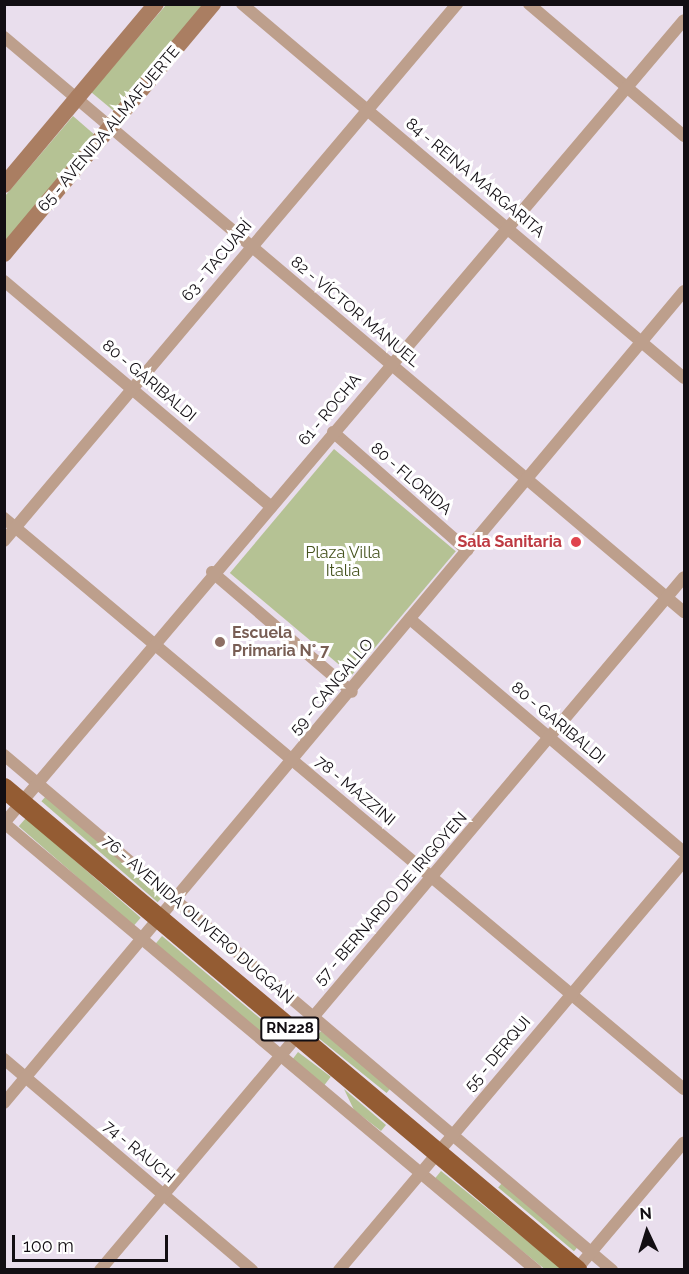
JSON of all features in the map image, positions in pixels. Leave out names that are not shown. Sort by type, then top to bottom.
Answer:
[{"type":"highway","name":"76 - AVENIDA OLIVERO DUGGAN","points":[[4,788],[576,1269]]},
{"type":"main road","points":[[4,185],[80,99],[156,4]]},
{"type":"main road","name":"65 - AVENIDA ALMAFUERTE","points":[[4,254],[111,129],[213,4]]},
{"type":"street","name":"84 - REINA MARGARITA","points":[[242,4],[684,378]]},
{"type":"street","name":"63 - TACUARÍ","points":[[4,541],[250,246],[369,110],[457,4]]},
{"type":"street","points":[[529,4],[684,136]]},
{"type":"street","name":"61 - ROCHA","points":[[5,823],[156,644],[212,572],[271,507],[506,226],[684,20]]},
{"type":"street","name":"82 - VÍCTOR MANUEL","points":[[4,37],[391,363],[527,482],[684,612]]},
{"type":"street","name":"80 - GARIBALDI","points":[[4,281],[271,507]]},
{"type":"street","name":"59 - CANGALLO","points":[[4,1103],[292,759],[352,692],[467,550],[527,482],[684,291]]},
{"type":"street","name":"80 - FLORIDA","points":[[333,432],[467,550]]},
{"type":"street","name":"78 - MAZZINI","points":[[4,518],[684,1089]]},
{"type":"street","points":[[212,572],[352,692]]},
{"type":"street","name":"57 - BERNARDO DE IRIGOYEN","points":[[100,1269],[310,1017],[433,878],[684,577]]},
{"type":"street","name":"80 - GARIBALDI","points":[[410,619],[684,852]]},
{"type":"street","name":"76 - AVENIDA OLIVERO DUGGAN","points":[[4,755],[310,1017],[612,1269]]},
{"type":"street","points":[[5,823],[278,1056],[536,1269]]},
{"type":"street","name":"55 - DERQUI","points":[[339,1269],[684,861]]},
{"type":"street","name":"74 - RAUCH","points":[[4,1059],[252,1269]]},
{"type":"street","points":[[576,1269],[684,1142]]},
{"type":"green space","points":[[166,5],[207,5],[115,112],[91,92]]},
{"type":"green space","points":[[73,116],[96,136],[5,244],[5,196]]},
{"type":"green space","name":"Plaza Villa Italia","points":[[334,449],[456,551],[352,675],[230,573]]},
{"type":"green space","points":[[46,796],[162,897],[158,902],[41,801]]},
{"type":"green space","points":[[26,818],[141,918],[133,926],[19,826]]},
{"type":"green space","points":[[162,936],[278,1034],[271,1043],[154,945]]},
{"type":"green space","points":[[321,1031],[391,1088],[387,1093],[317,1036]]},
{"type":"green space","points":[[298,1052],[331,1077],[324,1085],[291,1061]]},
{"type":"green space","points":[[344,1089],[386,1125],[381,1131],[354,1110]]},
{"type":"green space","points":[[441,1171],[561,1269],[546,1270],[434,1180]]},
{"type":"green space","points":[[502,1183],[578,1247],[574,1251],[498,1188]]},
{"type":"place","name":"Sala Sanitaria","points":[[576,542]]},
{"type":"place","name":"Escuela Primaria N° 7","points":[[220,642]]}]
